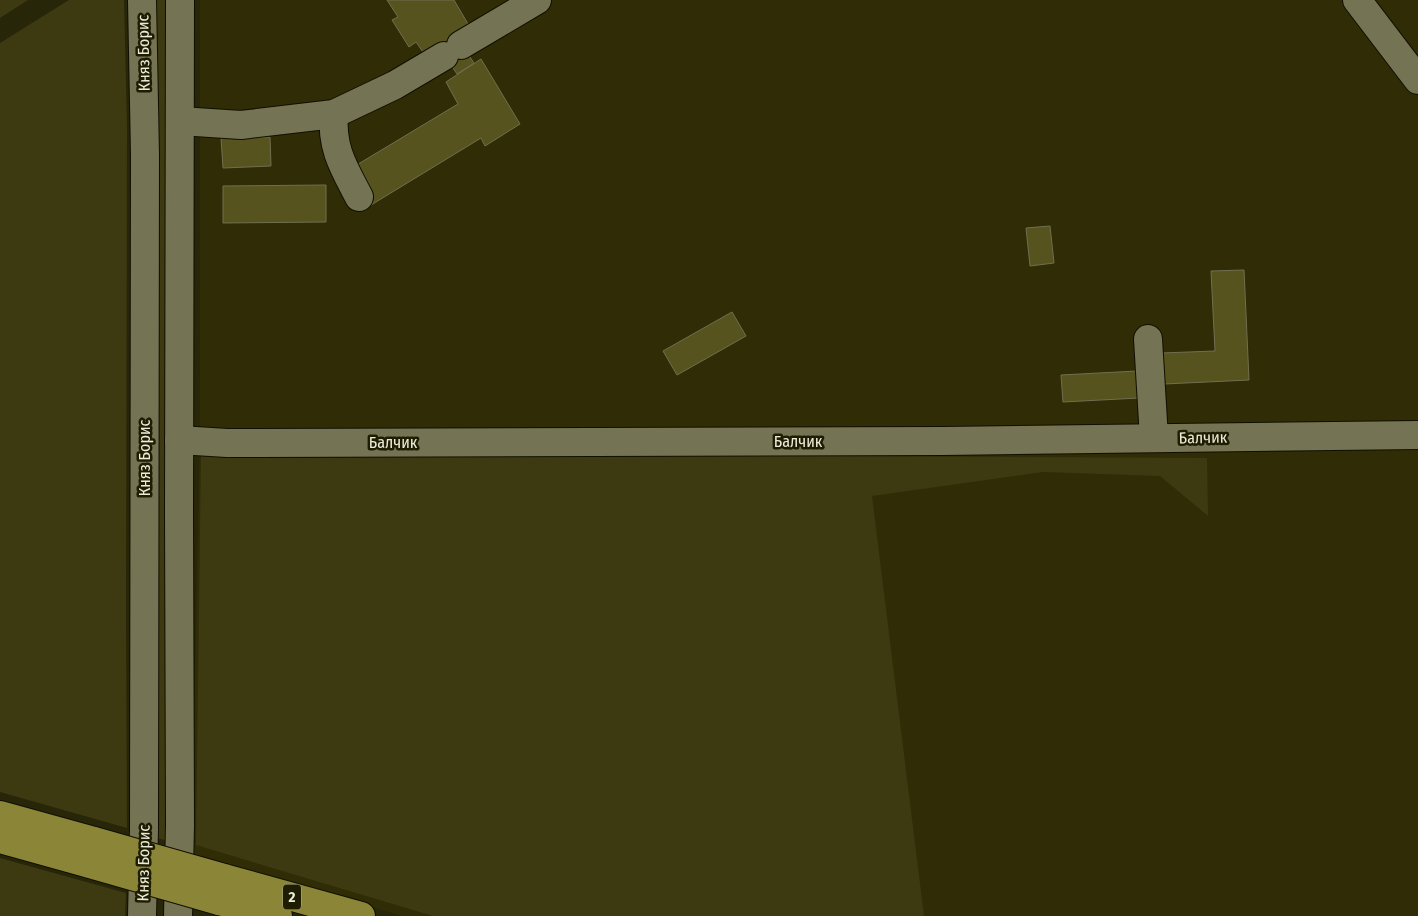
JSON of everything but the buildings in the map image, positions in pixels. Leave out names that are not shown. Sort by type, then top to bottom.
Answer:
[{"type":"main road","name":"2","points":[[0,815],[92,852],[222,889],[361,916]]},
{"type":"main road","name":"2","points":[[0,839],[92,852]]},
{"type":"main road","name":"2","points":[[222,889],[278,916]]},
{"type":"street","name":"Княз Борис","points":[[142,0],[145,164],[144,829],[142,916]]},
{"type":"street","points":[[178,916],[180,825],[180,0]]},
{"type":"street","points":[[180,121],[241,125],[334,114],[395,85],[537,0]]},
{"type":"street","points":[[1366,2],[1418,80]]},
{"type":"street","points":[[334,114],[332,130],[339,157],[359,197]]},
{"type":"street","points":[[1148,339],[1154,438]]},
{"type":"street","name":"Балчик","points":[[179,440],[247,443],[943,441],[1418,434]]},
{"type":"shaded area","points":[[0,0],[28,0],[0,18]]},
{"type":"shaded area","points":[[69,0],[124,0],[127,126],[127,828],[0,792],[0,43]]},
{"type":"shaded area","points":[[156,0],[165,0],[167,841],[158,838],[155,488]]},
{"type":"shaded area","points":[[200,0],[1418,0],[1418,916],[402,916],[191,854],[200,434]]},
{"type":"shaded area","points":[[201,453],[1207,458],[1208,516],[1160,476],[1043,472],[872,496],[924,916],[433,916],[196,845]]},
{"type":"shaded area","points":[[0,858],[126,893],[125,916],[0,916]]}]
